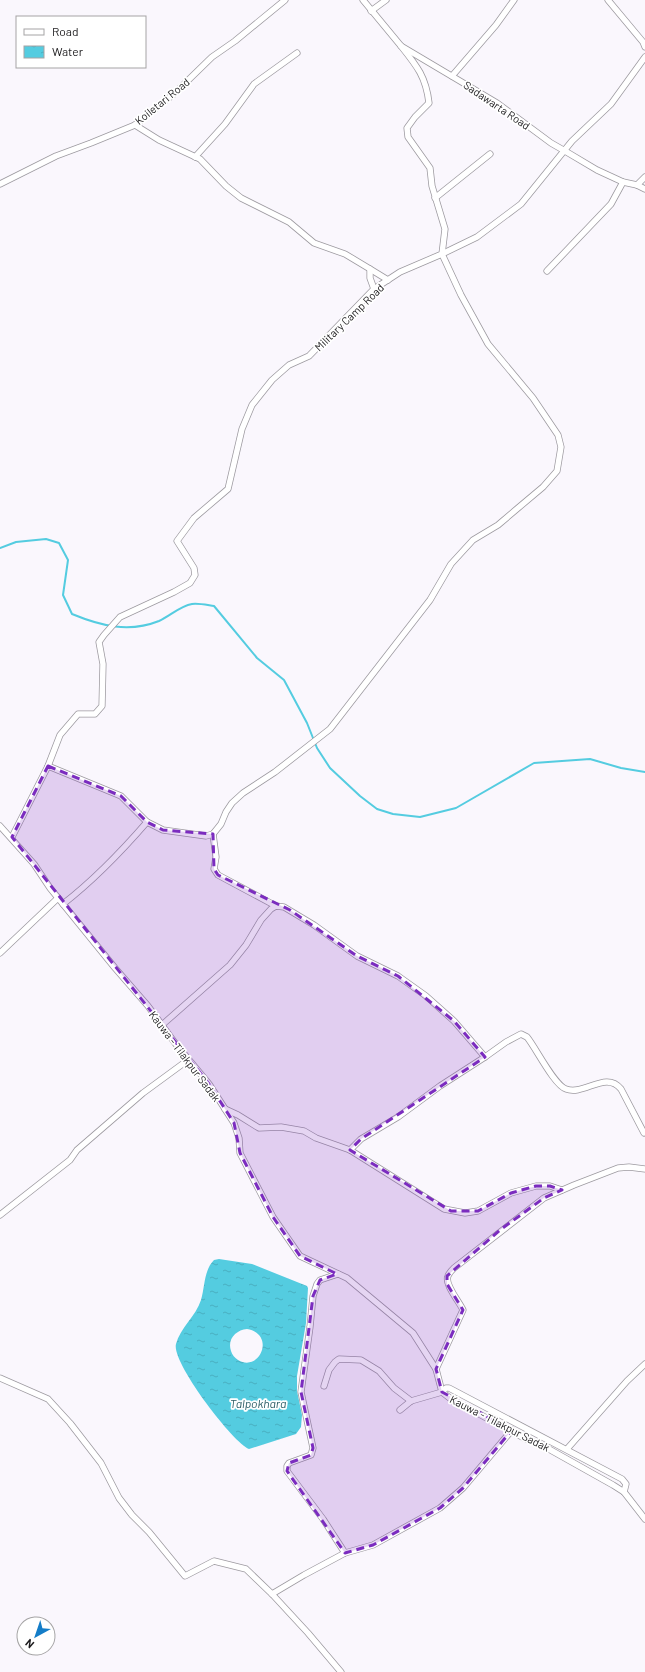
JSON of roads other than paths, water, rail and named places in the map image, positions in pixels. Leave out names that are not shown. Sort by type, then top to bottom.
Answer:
[{"type":"street","name":"Koiletari Road","points":[[0,184],[56,156],[136,125],[175,93],[212,57],[235,41],[285,0]]},
{"type":"street","name":"Sadawarta Road","points":[[363,0],[401,46],[496,103],[551,143],[597,170],[623,182],[645,189]]},
{"type":"street","points":[[371,11],[386,0]]},
{"type":"street","points":[[452,76],[496,25],[514,0]]},
{"type":"street","points":[[608,0],[622,15],[643,42],[645,47]]},
{"type":"street","points":[[12,837],[48,766],[121,796],[147,822],[163,830],[206,836],[213,834],[221,824],[232,803],[330,729],[430,600],[451,564],[473,540],[498,525],[543,487],[557,471],[561,447],[558,435],[533,398],[488,344],[461,295],[442,254],[445,229],[432,186],[430,168],[408,136],[407,128],[429,103],[427,85],[415,63],[401,46]]},
{"type":"street","points":[[195,157],[225,124],[254,84],[297,53]]},
{"type":"street","name":"Military Camp Road","points":[[48,766],[60,735],[78,714],[95,714],[102,706],[103,664],[99,642],[120,617],[144,607],[190,583],[196,575],[194,568],[177,541],[194,518],[228,489],[242,429],[252,405],[272,380],[289,364],[309,356],[374,289],[400,272],[477,237],[521,204],[572,141],[611,104],[645,57]]},
{"type":"street","points":[[136,125],[159,140],[200,159],[226,186],[241,198],[289,222],[314,243],[345,254],[388,280]]},
{"type":"street","points":[[435,198],[490,154]]},
{"type":"street","points":[[636,185],[645,177]]},
{"type":"street","points":[[547,271],[611,204],[623,182]]},
{"type":"street","points":[[370,269],[370,278],[374,289]]},
{"type":"street","points":[[63,904],[82,890],[117,857],[147,822]]},
{"type":"street","name":"Kauwa - Tilakpur Sadak","points":[[0,826],[12,837],[34,864],[58,898],[148,1006],[188,1060],[209,1084],[234,1123],[239,1138],[240,1153],[246,1166],[273,1217],[300,1256],[347,1278],[413,1333],[436,1369],[442,1392],[451,1399],[572,1461],[624,1492],[645,1519]]},
{"type":"street","points":[[213,834],[216,857],[214,869],[218,875],[276,906],[284,907],[314,924],[357,956],[398,976],[426,996],[454,1021],[485,1058]]},
{"type":"street","points":[[0,953],[58,898]]},
{"type":"street","points":[[162,1025],[230,965],[246,944],[261,920],[271,908],[276,906]]},
{"type":"street","points":[[350,1150],[361,1139],[398,1117],[440,1086],[485,1058],[514,1036],[521,1034],[527,1037],[562,1087],[568,1090],[584,1088],[611,1081],[617,1084],[644,1133]]},
{"type":"street","points":[[0,1215],[65,1164],[77,1150],[143,1093],[188,1060]]},
{"type":"street","points":[[225,1109],[260,1128],[281,1126],[304,1131],[316,1138],[350,1150],[444,1209],[451,1211],[465,1213],[478,1211],[511,1193],[536,1186],[550,1186],[562,1190]]},
{"type":"street","points":[[436,1369],[463,1310],[459,1300],[447,1284],[447,1276],[454,1268],[500,1230],[544,1198],[618,1168],[630,1167],[645,1169]]},
{"type":"street","points":[[338,1274],[320,1280],[313,1296],[301,1392],[312,1448],[311,1454],[289,1463],[287,1466],[287,1471],[323,1519],[345,1553]]},
{"type":"street","points":[[324,1386],[330,1370],[335,1362],[339,1360],[361,1360],[379,1372],[394,1388],[412,1401]]},
{"type":"street","points":[[567,1449],[627,1381],[645,1364]]},
{"type":"street","points":[[0,1378],[48,1399],[70,1423],[101,1463],[119,1498],[132,1515],[149,1532],[185,1576],[214,1561],[246,1569],[272,1594],[308,1633],[341,1672]]},
{"type":"street","points":[[400,1410],[412,1401],[442,1392],[446,1388],[450,1388],[622,1479],[626,1484],[624,1492]]},
{"type":"street","points":[[272,1594],[345,1553],[373,1545],[440,1508],[463,1488],[512,1430]]},
{"type":"water","name":"Talpokhara","points":[[219,1259],[252,1264],[307,1286],[308,1288],[306,1323],[297,1376],[297,1391],[302,1415],[301,1427],[296,1434],[249,1449],[241,1444],[230,1433],[205,1401],[183,1367],[177,1353],[176,1344],[181,1333],[199,1306],[208,1268],[214,1260]],"holes":[[[247,1329],[256,1332],[261,1338],[263,1344],[262,1351],[253,1361],[246,1363],[238,1360],[232,1354],[230,1347],[231,1339],[239,1331]]]},
{"type":"waterway","points":[[0,548],[16,542],[46,539],[59,543],[68,560],[63,595],[72,614],[104,625],[137,627],[159,621],[188,605],[197,604],[214,606],[257,658],[284,680],[307,723],[317,748],[330,768],[360,796],[377,809],[393,814],[420,817],[456,808],[534,763],[590,759],[621,768],[645,772]]}]
